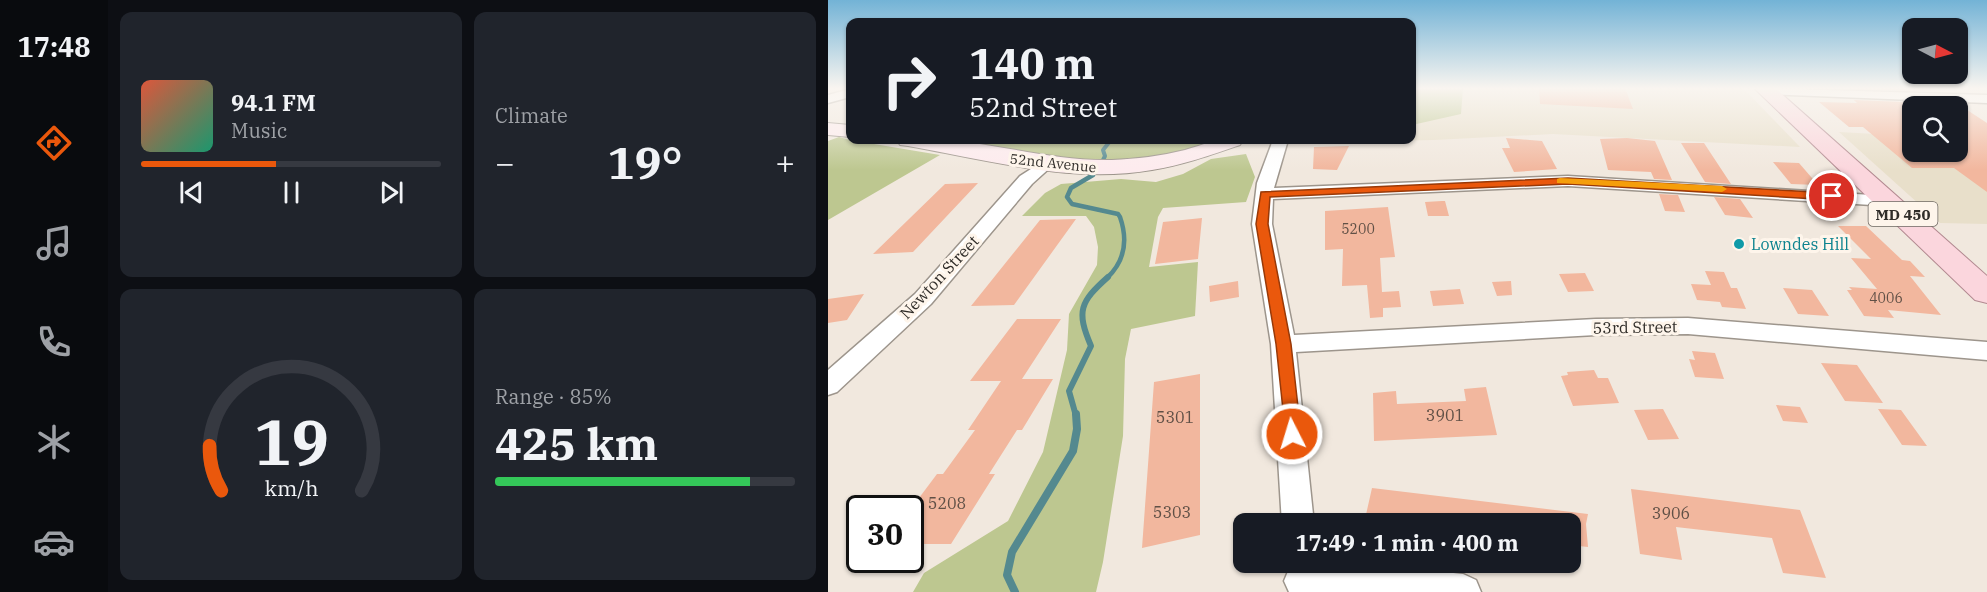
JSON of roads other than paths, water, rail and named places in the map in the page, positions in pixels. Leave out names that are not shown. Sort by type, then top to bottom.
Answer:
[{"type":"main road","name":"MD 450","points":[[1795,116],[1987,293]]},
{"type":"street","name":"52nd Avenue","points":[[930,144],[1045,165],[1089,168],[1142,165],[1195,154],[1221,144]]},
{"type":"street","points":[[1279,144],[1264,194],[1262,224],[1283,344],[1297,513]]},
{"type":"street","name":"Newton Street","points":[[828,385],[922,299],[1026,180],[1045,165]]},
{"type":"street","points":[[1264,194],[1568,181],[1888,201]]},
{"type":"street","name":"53rd Street","points":[[1283,344],[1596,327],[1688,326],[1987,351]]},
{"type":"street","points":[[1300,578],[1376,582],[1463,592]]},
{"type":"waterway","points":[[1101,164],[1105,156],[1103,150],[1108,144]]},
{"type":"waterway","points":[[1093,175],[1071,188],[1067,197],[1072,204],[1118,214],[1120,217],[1124,234],[1123,250],[1118,265],[1107,278]]},
{"type":"waterway","points":[[1076,416],[1069,391],[1091,346],[1083,324],[1083,308],[1091,293],[1107,278]]},
{"type":"waterway","points":[[1015,592],[1007,575],[1012,552],[1073,451],[1077,429],[1076,414]]},
{"type":"place","name":"Lowndes Hill","points":[[1739,244]]}]
